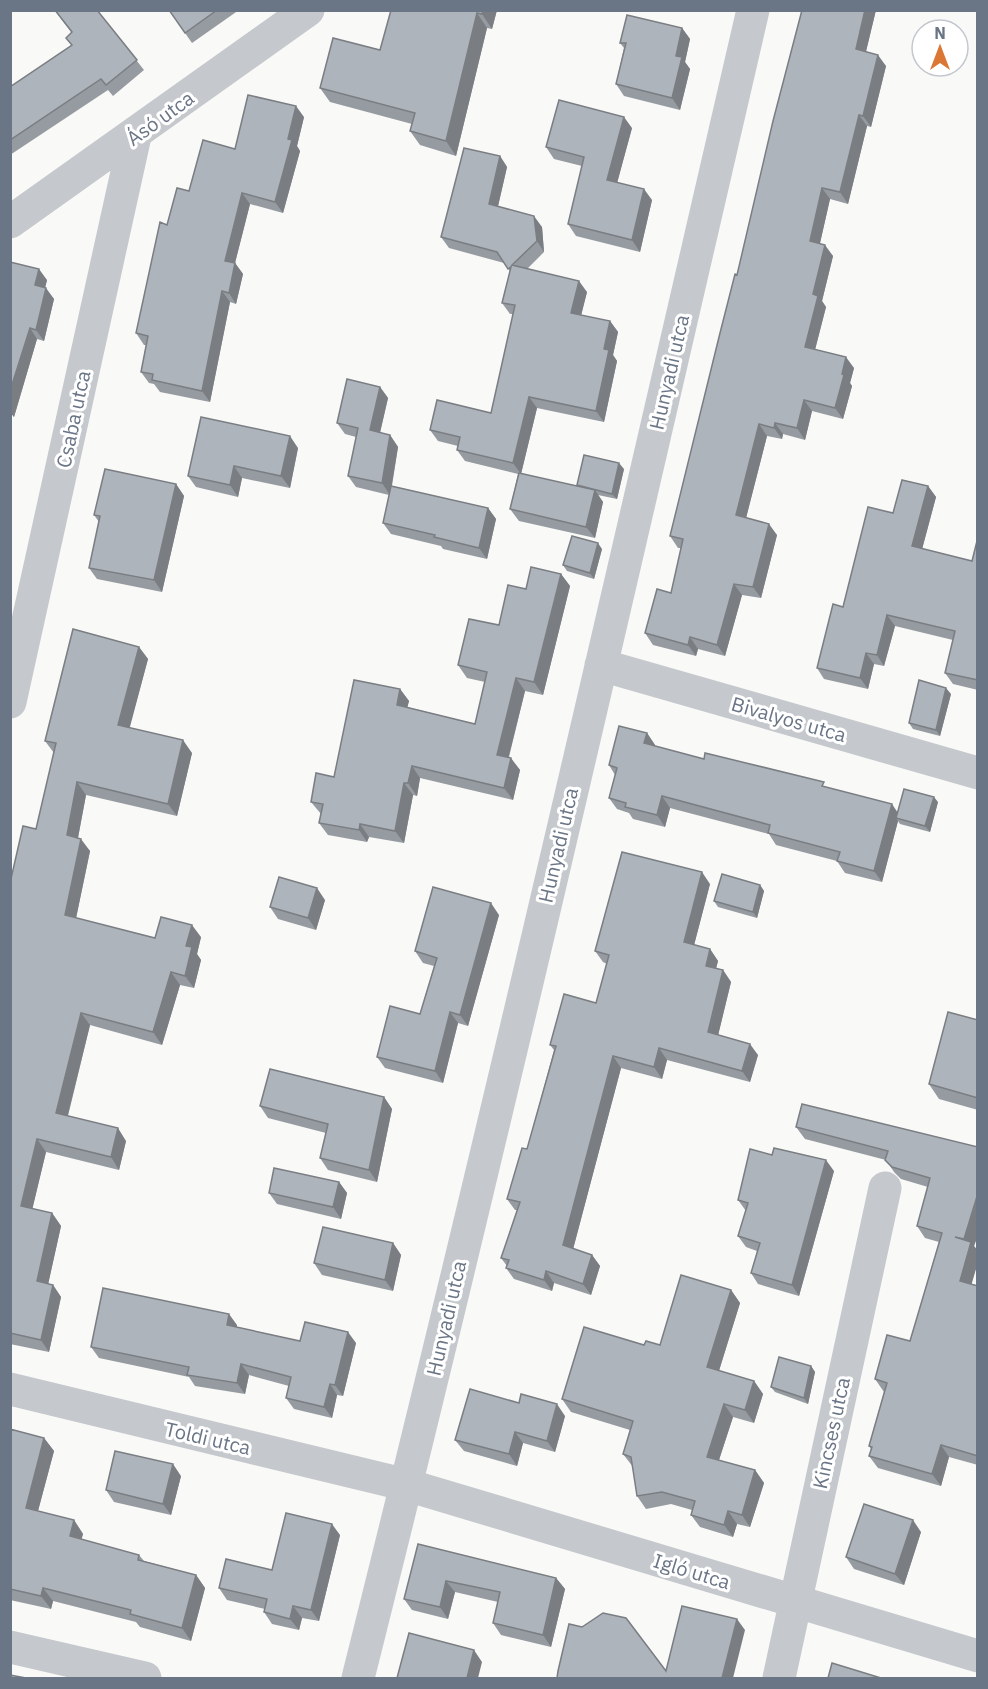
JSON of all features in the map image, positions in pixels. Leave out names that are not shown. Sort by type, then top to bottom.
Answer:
[{"type":"street","name":"Ásó utca","points":[[10,222],[135,136],[308,10]]},
{"type":"street","name":"Hunyadi utca","points":[[358,1678],[407,1485],[753,10]]},
{"type":"street","name":"Csaba utca","points":[[10,702],[135,136]]},
{"type":"street","name":"Bivalyos utca","points":[[601,665],[978,773]]},
{"type":"street","name":"Kincses utca","points":[[779,1678],[885,1188]]},
{"type":"street","name":"Toldi utca","points":[[10,1389],[407,1485]]},
{"type":"street","name":"Igló utca","points":[[407,1485],[978,1656]]},
{"type":"street","points":[[10,1647],[146,1678]]},
{"type":"building","points":[[55,10],[97,10],[137,60],[106,85],[101,79],[10,140],[10,87],[72,45],[66,38],[72,32]]},
{"type":"building","points":[[169,10],[217,10],[185,33]]},
{"type":"building","points":[[391,10],[483,10],[482,14],[477,13],[446,141],[410,131],[415,113],[320,88],[333,38],[380,50]]},
{"type":"building","points":[[802,10],[865,10],[856,49],[878,55],[863,116],[859,115],[840,192],[822,188],[810,241],[825,245],[813,294],[818,296],[805,347],[846,357],[842,374],[844,375],[835,408],[804,400],[797,428],[775,423],[774,428],[759,424],[736,515],[769,524],[753,587],[734,584],[717,645],[690,637],[688,645],[645,633],[657,589],[671,593],[683,539],[670,536]]},
{"type":"building","points":[[627,15],[682,28],[676,56],[682,57],[672,98],[616,84],[626,43],[620,43]]},
{"type":"building","points":[[248,95],[296,106],[288,139],[292,140],[275,202],[242,193],[225,261],[235,263],[229,293],[222,291],[202,391],[152,380],[153,374],[141,372],[148,336],[136,333],[160,222],[167,225],[177,188],[189,191],[203,140],[235,149]]},
{"type":"building","points":[[559,100],[624,117],[607,180],[644,189],[632,240],[568,224],[584,157],[546,147]]},
{"type":"building","points":[[464,148],[500,156],[489,204],[534,216],[537,241],[512,265],[579,281],[571,313],[610,321],[604,349],[609,350],[596,411],[529,397],[513,463],[457,450],[460,437],[430,430],[437,400],[491,413],[515,305],[502,303],[511,267],[508,269],[497,252],[441,237]]},
{"type":"building","points":[[10,262],[39,269],[35,285],[46,288],[36,330],[30,328],[10,391]]},
{"type":"building","points":[[347,379],[380,387],[370,430],[390,435],[382,483],[348,476],[358,428],[337,423]]},
{"type":"building","points":[[201,417],[290,436],[281,476],[234,466],[230,485],[188,476]]},
{"type":"building","points":[[584,455],[619,463],[612,494],[577,485]]},
{"type":"building","points":[[105,469],[176,484],[154,580],[89,568],[100,516],[94,515]]},
{"type":"building","points":[[519,473],[595,490],[586,527],[510,509]]},
{"type":"building","points":[[902,480],[928,486],[912,546],[972,561],[978,537],[978,680],[945,673],[955,631],[887,615],[877,655],[866,653],[860,678],[817,668],[833,604],[843,607],[868,507],[893,513]]},
{"type":"building","points":[[391,486],[488,508],[479,548],[383,523]]},
{"type":"building","points":[[572,536],[598,543],[590,573],[563,565]]},
{"type":"building","points":[[531,567],[561,574],[534,682],[516,678],[497,755],[511,758],[504,788],[412,766],[408,783],[404,783],[395,831],[360,824],[359,830],[319,823],[323,804],[311,802],[316,773],[334,777],[354,680],[400,689],[397,705],[475,724],[487,672],[458,665],[469,619],[499,625],[508,585],[526,589]]},
{"type":"building","points":[[73,629],[139,647],[118,725],[183,740],[168,804],[77,782],[67,835],[81,839],[65,915],[155,938],[161,917],[192,925],[186,946],[192,947],[185,976],[171,972],[153,1032],[81,1013],[56,1113],[118,1128],[111,1157],[37,1139],[21,1206],[52,1213],[37,1281],[53,1285],[41,1340],[10,1333],[10,883],[23,826],[36,829],[56,743],[45,741]]},
{"type":"building","points":[[919,680],[946,688],[936,730],[909,723]]},
{"type":"building","points":[[619,726],[647,733],[644,743],[704,759],[705,753],[824,782],[822,786],[892,804],[874,871],[837,861],[840,852],[768,833],[770,825],[662,796],[657,815],[625,807],[626,803],[609,798],[617,768],[609,765]]},
{"type":"building","points":[[904,789],[934,797],[925,826],[896,818]]},
{"type":"building","points":[[622,852],[702,872],[684,942],[710,949],[706,966],[723,970],[708,1032],[750,1044],[742,1071],[659,1048],[654,1067],[613,1056],[563,1245],[592,1255],[583,1284],[546,1271],[544,1280],[506,1268],[509,1260],[501,1258],[520,1202],[507,1199],[522,1148],[527,1149],[556,1046],[550,1045],[564,994],[596,1003],[609,955],[595,951]]},
{"type":"building","points":[[722,874],[760,885],[753,912],[714,901]]},
{"type":"building","points":[[279,877],[317,888],[308,918],[270,907]]},
{"type":"building","points":[[433,887],[491,903],[460,1015],[450,1012],[435,1071],[377,1057],[390,1006],[420,1014],[437,958],[415,951]]},
{"type":"building","points":[[948,1012],[978,1020],[978,1098],[929,1084]]},
{"type":"building","points":[[270,1069],[384,1097],[369,1170],[320,1158],[328,1124],[260,1106]]},
{"type":"building","points":[[802,1104],[978,1147],[978,1193],[964,1239],[955,1237],[971,1242],[960,1281],[978,1286],[978,1456],[941,1445],[932,1474],[869,1456],[872,1447],[869,1446],[887,1383],[875,1379],[887,1335],[910,1341],[942,1233],[917,1226],[930,1178],[892,1167],[885,1160],[888,1151],[796,1127]]},
{"type":"building","points":[[774,1148],[826,1160],[792,1285],[751,1273],[760,1243],[738,1236],[748,1203],[738,1200],[750,1149],[772,1155]]},
{"type":"building","points":[[274,1168],[339,1182],[333,1207],[269,1193]]},
{"type":"building","points":[[323,1227],[393,1243],[385,1280],[314,1263]]},
{"type":"building","points":[[681,1275],[731,1290],[707,1367],[754,1381],[745,1410],[724,1404],[707,1457],[755,1470],[742,1515],[728,1511],[724,1525],[691,1515],[695,1501],[662,1492],[637,1496],[631,1457],[623,1454],[633,1421],[562,1399],[584,1327],[644,1345],[646,1341],[660,1345]]},
{"type":"building","points":[[103,1288],[229,1314],[227,1325],[300,1341],[305,1322],[348,1332],[335,1385],[330,1384],[324,1407],[286,1398],[291,1377],[241,1364],[237,1383],[187,1375],[189,1367],[91,1347]]},
{"type":"building","points":[[779,1357],[811,1366],[804,1398],[771,1387]]},
{"type":"building","points":[[470,1389],[519,1403],[521,1394],[557,1404],[547,1441],[515,1432],[509,1454],[455,1440]]},
{"type":"building","points":[[10,1429],[44,1438],[26,1508],[74,1520],[70,1536],[139,1555],[138,1560],[196,1575],[182,1628],[130,1614],[131,1610],[43,1588],[41,1596],[10,1589]]},
{"type":"building","points":[[115,1451],[173,1464],[163,1504],[106,1490]]},
{"type":"building","points":[[864,1504],[913,1520],[895,1574],[846,1557]]},
{"type":"building","points":[[286,1513],[332,1524],[311,1610],[293,1606],[290,1619],[264,1612],[267,1599],[219,1588],[226,1559],[272,1570]]},
{"type":"building","points":[[418,1544],[556,1578],[543,1635],[493,1623],[500,1592],[446,1581],[440,1607],[404,1599]]},
{"type":"building","points":[[682,1606],[737,1619],[722,1678],[557,1678],[569,1624],[582,1627],[603,1613],[626,1618],[666,1671]]},
{"type":"building","points":[[409,1633],[474,1650],[467,1678],[397,1678]]},
{"type":"building","points":[[832,1663],[881,1678],[828,1678]]},
{"type":"building","points":[[10,1675],[26,1678],[10,1678]]}]
